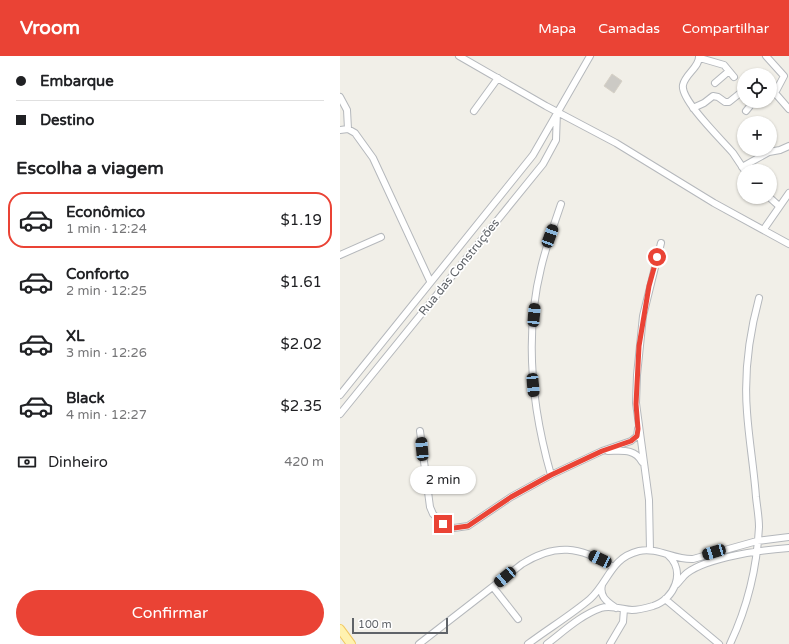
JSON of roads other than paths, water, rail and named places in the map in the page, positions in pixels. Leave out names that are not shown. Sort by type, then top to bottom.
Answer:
[{"type":"main road","points":[[340,629],[351,644]]},
{"type":"street","points":[[460,56],[557,112],[616,143],[714,203],[789,244]]},
{"type":"street","name":"Rua das Construções","points":[[340,395],[529,159],[590,56]]},
{"type":"street","points":[[766,56],[784,76],[775,93],[789,109]]},
{"type":"street","points":[[734,76],[724,65],[699,57],[683,85],[684,91],[693,108],[733,153],[741,164]]},
{"type":"street","points":[[715,83],[729,71]]},
{"type":"street","points":[[474,111],[498,78]]},
{"type":"street","points":[[693,108],[704,103],[713,96],[718,97],[725,102],[729,102],[737,96]]},
{"type":"street","points":[[340,97],[347,110],[348,130]]},
{"type":"street","name":"Rua das Construções","points":[[340,414],[543,164],[556,140],[557,112]]},
{"type":"street","points":[[340,130],[348,130],[355,133],[378,168],[430,281]]},
{"type":"street","points":[[751,164],[769,152],[780,150],[789,146]]},
{"type":"street","points":[[764,229],[789,193]]},
{"type":"street","points":[[551,475],[542,443],[535,408],[532,338],[540,269],[561,204]]},
{"type":"street","points":[[340,255],[381,237]]},
{"type":"street","points":[[650,550],[645,468],[638,429],[636,404],[639,346],[649,286],[661,242]]},
{"type":"street","points":[[730,644],[746,600],[756,552],[759,526],[754,464],[747,411],[747,371],[751,329],[759,298]]},
{"type":"street","points":[[420,430],[430,507],[437,520],[448,527],[461,528],[468,526],[511,497],[551,475],[602,451],[631,441],[637,436],[638,429]]},
{"type":"street","points":[[602,451],[634,452],[639,456],[645,468]]},
{"type":"street","points":[[528,644],[589,599],[602,584],[613,567],[630,554],[650,550],[682,559],[692,559],[757,541],[789,537]]},
{"type":"street","points":[[547,644],[589,614],[602,608],[642,608],[655,605],[672,593],[675,586],[686,573],[696,568],[756,552],[789,548]]},
{"type":"street","points":[[419,644],[531,558],[554,550],[570,549],[586,552],[613,567]]},
{"type":"street","points":[[664,553],[672,559],[676,568],[675,586]]},
{"type":"street","points":[[602,584],[601,590],[603,596],[616,608]]},
{"type":"street","points":[[493,587],[518,619]]},
{"type":"street","points":[[665,599],[719,644]]},
{"type":"street","points":[[610,644],[623,622],[624,609]]}]
